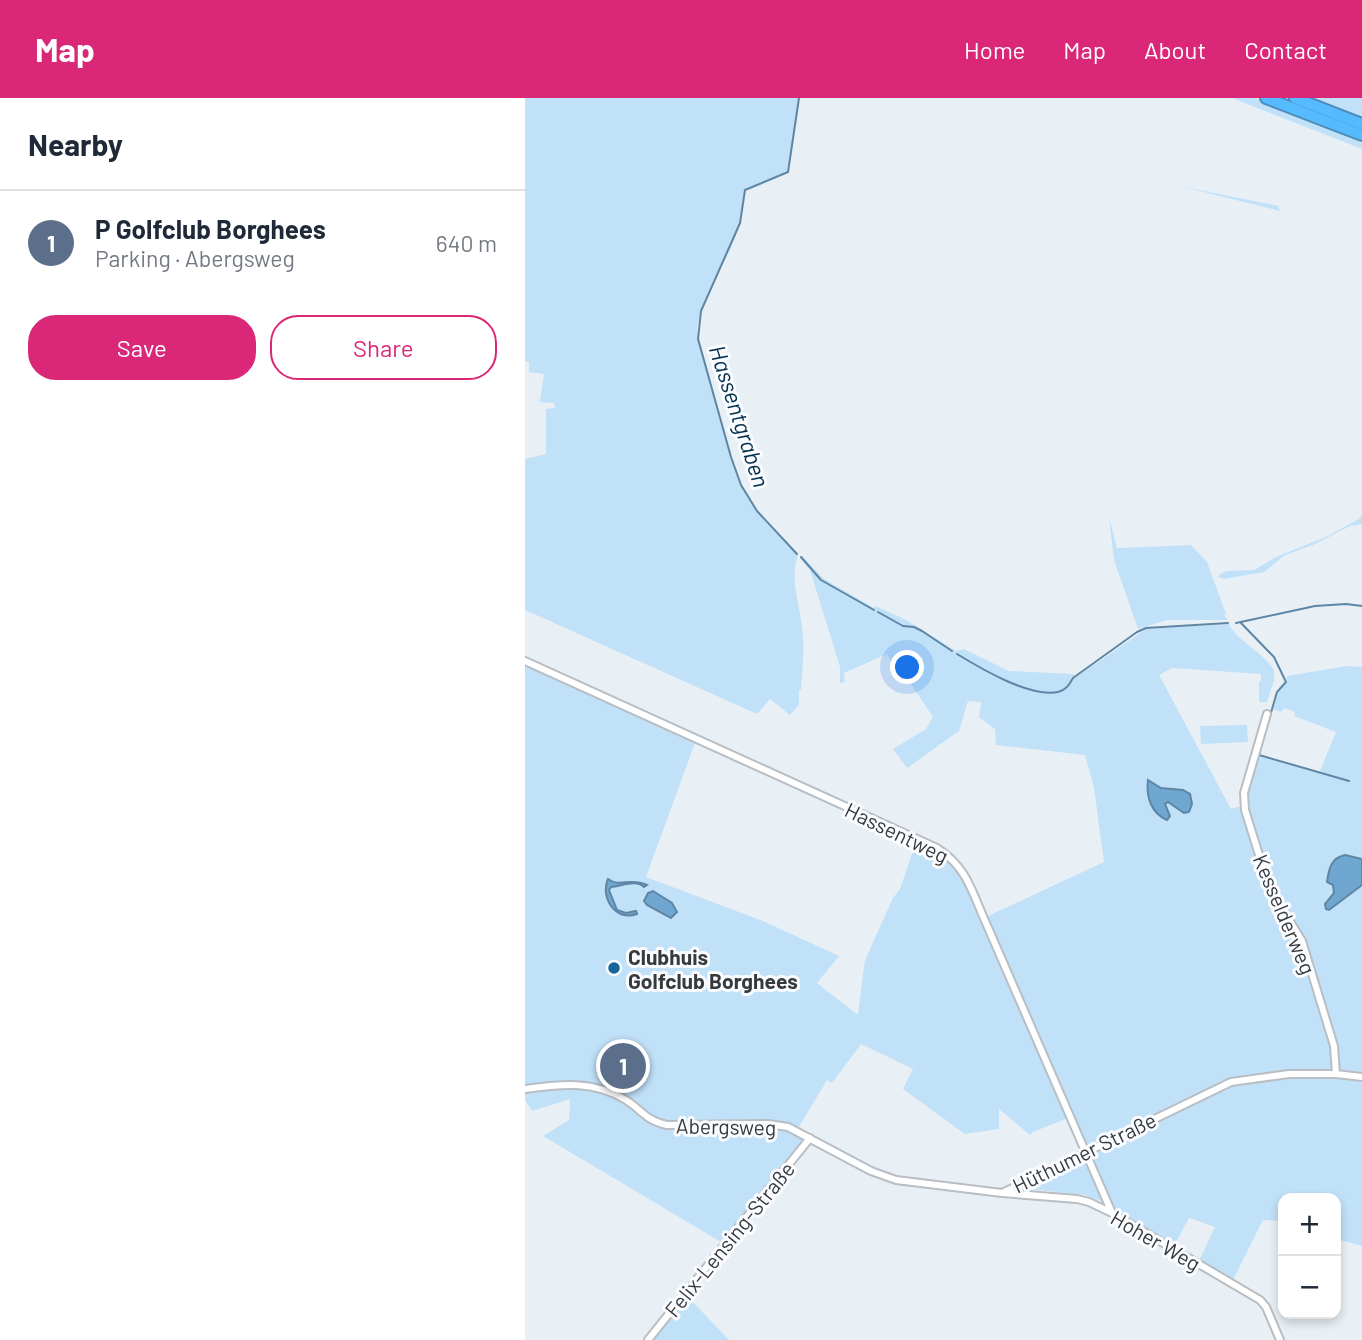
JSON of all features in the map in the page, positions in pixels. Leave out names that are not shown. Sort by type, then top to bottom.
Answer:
[{"type":"highway","points":[[1266,98],[1362,135]]},
{"type":"highway","points":[[1295,98],[1362,124]]},
{"type":"street","name":"Hassentweg","points":[[525,661],[937,848],[954,859],[971,888],[1112,1213]]},
{"type":"street","name":"Kesselderweg","points":[[1267,714],[1244,793],[1245,810],[1269,887],[1302,941],[1334,1046],[1336,1074]]},
{"type":"street","name":"Hüthumer Straße","points":[[810,1138],[871,1171],[896,1180],[1002,1193],[1231,1083],[1289,1074],[1362,1077]]},
{"type":"street","name":"Abergsweg","points":[[525,1089],[576,1083],[599,1088],[625,1100],[651,1121],[659,1123],[695,1126],[768,1124],[788,1127],[810,1138]]},
{"type":"street","name":"Felix-Lensing-Straße","points":[[647,1340],[810,1138]]},
{"type":"street","name":"Hoher Weg","points":[[1002,1193],[1077,1199],[1112,1213],[1260,1300],[1266,1307],[1280,1340]]},
{"type":"shaded area","points":[[525,98],[799,98],[787,172],[744,190],[742,215],[735,237],[704,302],[697,330],[741,485],[756,511],[798,555],[795,575],[803,658],[799,705],[790,715],[770,699],[757,714],[525,610],[525,459],[546,454],[546,409],[555,408],[554,403],[540,402],[544,374],[529,372],[529,362],[525,361]]},
{"type":"shaded area","points":[[1232,98],[1255,98],[1362,143],[1362,149]]},
{"type":"shaded area","points":[[1314,98],[1362,98],[1362,117]]},
{"type":"shaded area","points":[[1180,186],[1278,206],[1280,211]]},
{"type":"shaded area","points":[[1362,515],[1362,524],[1350,526],[1313,545],[1285,555],[1264,572],[1224,579],[1218,577],[1227,571],[1254,570],[1276,557],[1328,536]]},
{"type":"shaded area","points":[[1109,517],[1117,548],[1191,545],[1207,562],[1228,620],[1167,620],[1138,629],[1114,560]]},
{"type":"shaded area","points":[[801,555],[824,579],[874,608],[876,606],[908,621],[956,651],[964,649],[1009,671],[1074,674],[1075,678],[1146,629],[1229,624],[1274,670],[1274,680],[1267,702],[1259,702],[1261,674],[1172,668],[1159,675],[1231,809],[1241,806],[1248,833],[1253,832],[1248,811],[1248,794],[1257,755],[1349,782],[1320,771],[1336,732],[1294,716],[1295,712],[1284,708],[1281,712],[1273,709],[1279,689],[1287,681],[1287,676],[1346,666],[1362,667],[1362,1075],[1344,1072],[1338,1066],[1338,1046],[1312,963],[1307,960],[1329,1032],[1333,1060],[1331,1069],[1234,1078],[1086,1148],[1068,1118],[1030,1135],[999,1109],[999,1129],[965,1134],[903,1089],[913,1069],[861,1044],[832,1083],[827,1080],[797,1130],[810,1138],[721,1242],[543,1136],[569,1120],[570,1099],[532,1111],[525,1100],[525,664],[695,743],[646,877],[763,921],[839,956],[817,983],[858,1015],[865,960],[893,898],[900,889],[916,842],[952,860],[986,917],[1104,862],[1094,788],[1085,755],[996,745],[995,729],[979,717],[981,702],[968,701],[959,731],[907,768],[893,749],[926,729],[933,717],[904,674],[909,672],[905,665],[900,667],[890,660],[887,654],[844,673],[845,682],[840,683],[840,667],[810,570],[800,558]]},
{"type":"shaded area","points":[[1247,725],[1248,742],[1201,744],[1200,726]]},
{"type":"shaded area","points":[[1288,1077],[1362,1079],[1362,1246],[1341,1240],[1341,1193],[1278,1193],[1278,1221],[1263,1220],[1233,1280],[1199,1261],[1215,1227],[1189,1218],[1174,1246],[1104,1202],[1084,1195],[1021,1188],[1227,1087]]},
{"type":"shaded area","points":[[688,1297],[729,1340],[652,1340]]},
{"type":"water","points":[[1148,780],[1161,788],[1183,790],[1190,794],[1192,804],[1189,812],[1184,813],[1168,802],[1165,804],[1170,816],[1167,820],[1162,817],[1151,804]]},
{"type":"water","points":[[1345,855],[1362,859],[1362,885],[1329,910],[1325,904],[1334,893],[1333,885],[1327,882],[1330,868],[1334,861]]},
{"type":"water","points":[[608,879],[617,883],[635,882],[647,885],[644,887],[637,883],[629,884],[611,887],[609,890],[617,910],[626,913],[636,911],[637,914],[622,914],[611,906],[606,893]]},
{"type":"water","points":[[653,891],[672,903],[677,912],[671,918],[644,901],[648,893]]},
{"type":"waterway","name":"Hassentgraben","points":[[797,554],[757,511],[741,485],[698,339],[701,311],[740,223],[745,190],[788,172],[799,98]]},
{"type":"waterway","name":"Hassentgraben","points":[[801,557],[821,580],[874,610]]},
{"type":"waterway","name":"Hassentgraben","points":[[1236,623],[1315,606],[1362,606]]},
{"type":"waterway","name":"Hassentgraben","points":[[878,612],[903,626],[922,631],[952,651]]},
{"type":"waterway","name":"Hassentgraben","points":[[957,654],[1020,686],[1034,691],[1058,692],[1067,687],[1073,678],[1146,628],[1228,623]]},
{"type":"waterway","points":[[1241,623],[1274,657],[1286,682],[1277,692],[1270,716]]},
{"type":"waterway","points":[[1265,731],[1259,755],[1349,781]]},
{"type":"place","name":"Clubhuis Golfclub Borghees","points":[[614,968]]},
{"type":"place","name":"P Golfclub Borghees","points":[[623,1066]]}]
